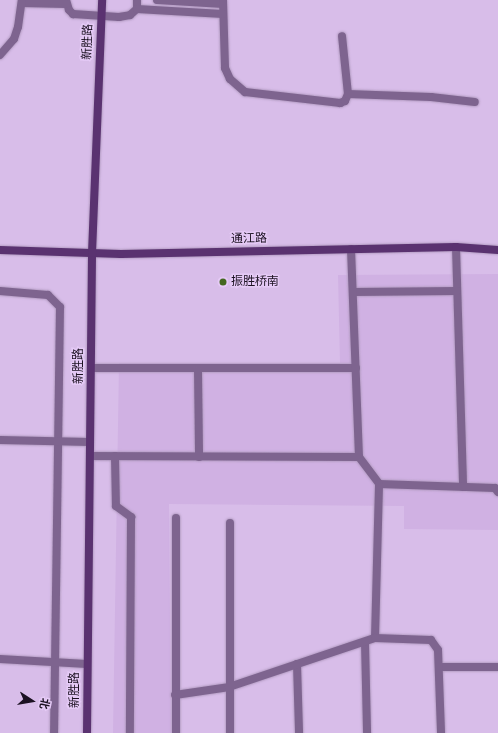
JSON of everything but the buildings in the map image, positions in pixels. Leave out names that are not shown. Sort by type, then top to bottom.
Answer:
[{"type":"street","name":"新胜路","points":[[87,733],[92,254],[102,0]]},
{"type":"street","points":[[137,0],[137,9]]},
{"type":"street","points":[[157,0],[223,2],[225,68],[230,79],[245,92],[340,103],[345,101],[348,94],[342,36]]},
{"type":"street","points":[[0,55],[14,39],[18,27],[22,1],[66,2],[73,14],[101,16],[130,15],[137,9],[223,14]]},
{"type":"street","points":[[348,94],[431,97],[475,102]]},
{"type":"street","points":[[456,247],[463,487]]},
{"type":"street","name":"通江路","points":[[0,250],[92,254],[456,247],[498,250]]},
{"type":"street","points":[[351,249],[359,457],[379,484],[375,638]]},
{"type":"street","points":[[353,292],[458,291]]},
{"type":"street","points":[[0,292],[48,295],[60,307],[54,733]]},
{"type":"street","points":[[91,368],[198,370],[356,368]]},
{"type":"street","points":[[198,370],[199,457]]},
{"type":"street","points":[[0,440],[90,442]]},
{"type":"street","points":[[90,456],[359,457]]},
{"type":"street","points":[[115,456],[116,506],[131,517],[130,733]]},
{"type":"street","points":[[379,484],[495,488],[498,492]]},
{"type":"street","points":[[176,518],[176,733]]},
{"type":"street","points":[[230,523],[230,733]]},
{"type":"street","points":[[175,695],[229,686],[375,638],[431,640],[438,650],[441,733]]},
{"type":"street","points":[[365,642],[367,733]]},
{"type":"street","points":[[0,659],[87,664]]},
{"type":"street","points":[[297,664],[299,733]]},
{"type":"street","points":[[439,668],[498,667]]},
{"type":"shaded area","points":[[498,274],[498,530],[404,529],[404,506],[169,504],[171,733],[113,733],[119,363],[340,363],[338,275]]},
{"type":"place","name":"振胜桥南","points":[[223,282]]}]
